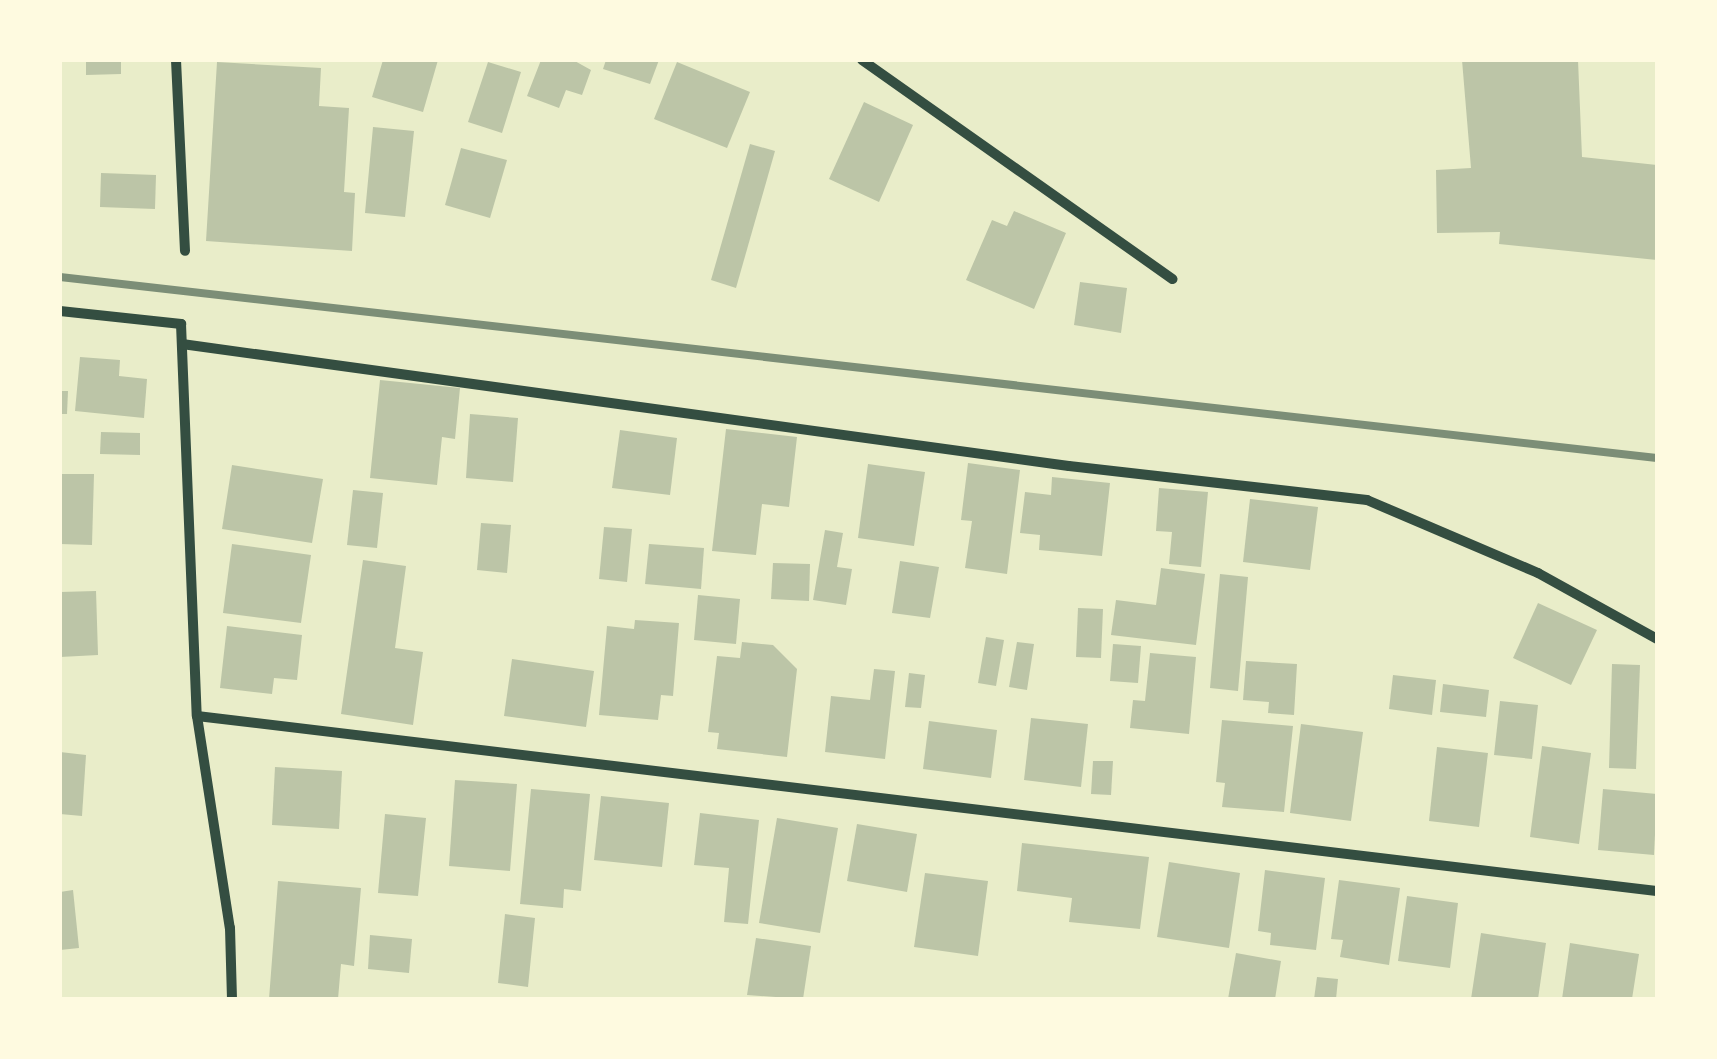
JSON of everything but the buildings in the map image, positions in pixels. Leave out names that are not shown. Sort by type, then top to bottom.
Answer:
[{"type":"street","points":[[176,60],[186,252]]},
{"type":"street","points":[[862,60],[1172,279]]},
{"type":"street","points":[[60,312],[181,324],[197,716],[230,928],[232,999]]},
{"type":"street","points":[[182,344],[1069,466],[1368,500],[1538,573],[1657,638]]},
{"type":"street","points":[[197,716],[1657,892]]},
{"type":"railway","points":[[60,277],[1657,458]]}]
